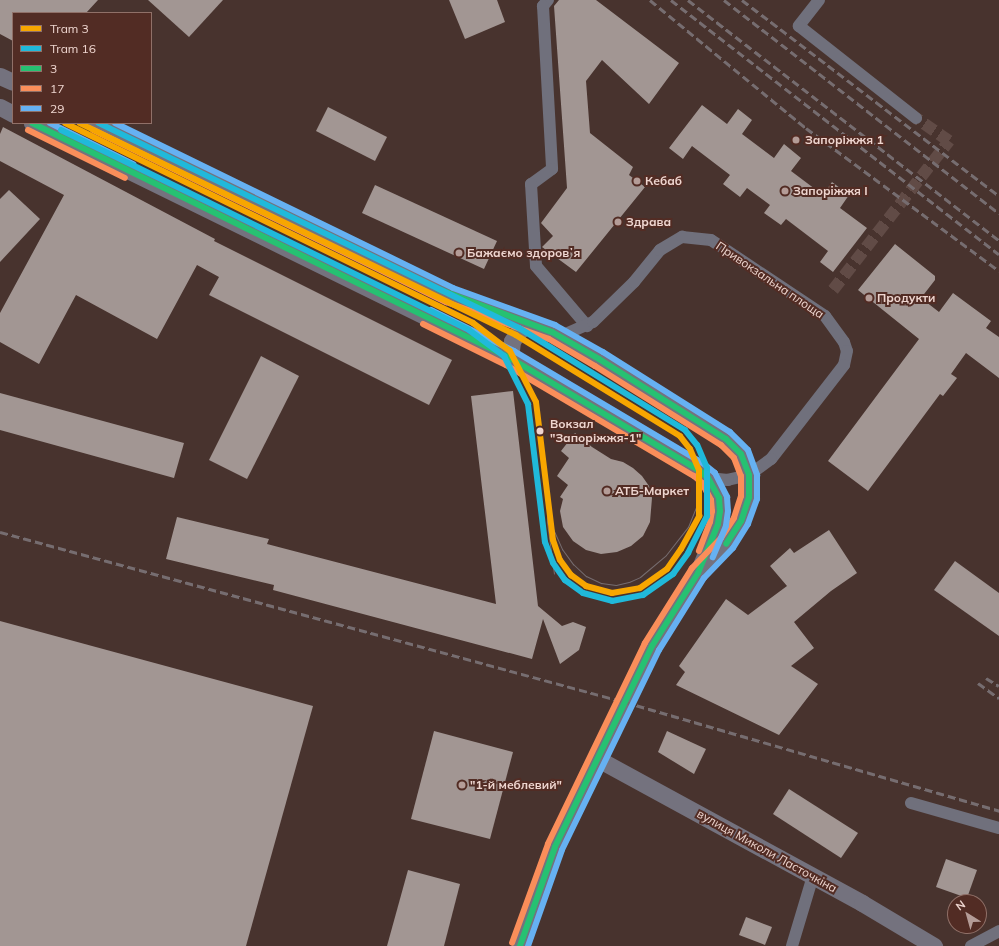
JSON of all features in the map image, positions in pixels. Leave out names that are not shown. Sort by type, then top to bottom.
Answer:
[{"type":"main road","points":[[0,76],[12,82]]},
{"type":"main road","points":[[0,107],[12,113]]},
{"type":"main road","points":[[34,124],[510,358],[699,470],[708,478],[719,498],[720,511],[718,524],[698,573],[652,646],[555,847],[520,946]]},
{"type":"main road","points":[[99,124],[450,295],[559,337],[599,359],[726,439],[740,454],[750,475],[749,497],[741,520],[727,543],[698,573]]},
{"type":"main road","points":[[510,358],[512,341],[520,330],[527,324]]},
{"type":"main road","name":"вулиця Миколи Ласточкіна","points":[[598,759],[813,876],[934,946]]},
{"type":"street","points":[[548,0],[543,6],[552,169],[531,184],[536,266],[587,326]]},
{"type":"street","points":[[818,0],[799,26],[916,118]]},
{"type":"street","name":"Привокзальна площа","points":[[559,337],[587,326],[634,282],[660,250],[682,237],[711,240],[825,316],[844,342],[847,351],[844,364],[772,460],[750,475],[728,480],[708,478]]},
{"type":"street","points":[[911,803],[999,828]]},
{"type":"street","points":[[792,946],[813,876]]},
{"type":"street","points":[[971,946],[999,931]]},
{"type":"building","points":[[0,0],[98,0],[87,12],[12,12],[12,40],[0,34]]},
{"type":"building","points":[[148,0],[223,0],[189,37]]},
{"type":"building","points":[[449,0],[497,0],[505,22],[465,39]]},
{"type":"building","points":[[559,0],[596,0],[679,63],[649,104],[602,60],[586,81],[590,133],[633,167],[629,175],[645,187],[576,272],[542,247],[553,236],[541,223],[567,188],[554,6]]},
{"type":"building","name":"Запорiжжя I","points":[[702,105],[727,124],[738,109],[752,120],[742,134],[774,158],[784,144],[801,158],[791,171],[823,195],[832,182],[849,195],[840,208],[867,228],[833,272],[820,262],[828,251],[786,219],[781,225],[764,213],[770,205],[747,188],[740,197],[723,184],[730,175],[692,146],[683,159],[669,148]]},
{"type":"building","points":[[328,107],[387,137],[375,161],[316,131]]},
{"type":"building","points":[[3,127],[215,239],[214,241],[452,360],[429,405],[209,295],[219,277],[197,265],[157,339],[76,295],[39,364],[0,342],[0,313],[64,195],[0,161],[0,134]]},
{"type":"building","points":[[375,185],[497,241],[484,269],[362,213]]},
{"type":"building","points":[[9,190],[40,219],[0,262],[0,199]]},
{"type":"building","points":[[895,244],[935,276],[935,280],[921,298],[939,312],[953,293],[991,321],[986,328],[999,337],[999,378],[966,353],[951,374],[957,378],[943,396],[940,394],[868,491],[828,461],[919,339],[858,290]]},
{"type":"building","points":[[261,356],[299,376],[247,479],[209,460]]},
{"type":"building","points":[[513,391],[538,606],[562,626],[573,622],[586,627],[579,650],[560,664],[543,619],[532,659],[273,590],[274,585],[166,559],[177,517],[269,539],[267,544],[496,604],[471,396]]},
{"type":"building","points":[[0,393],[184,443],[174,478],[0,430]]},
{"type":"building","name":"АТБ-Маркет","points":[[575,433],[592,447],[611,459],[623,462],[633,468],[642,476],[649,486],[652,498],[650,522],[643,536],[631,546],[617,552],[601,554],[586,550],[573,541],[563,527],[560,511],[563,499],[560,497],[568,485],[557,476],[569,458],[561,451]]},
{"type":"building","points":[[829,530],[857,573],[831,591],[794,622],[814,648],[791,666],[818,684],[779,735],[676,685],[685,672],[679,666],[726,599],[748,615],[787,586],[770,566],[790,548],[794,553]]},
{"type":"building","points":[[955,561],[999,593],[999,636],[934,590]]},
{"type":"building","points":[[0,621],[313,706],[246,946],[0,946]]},
{"type":"building","name":"\"1-й меблевий\"","points":[[434,731],[513,752],[490,839],[411,819]]},
{"type":"building","points":[[667,731],[706,749],[694,774],[658,752]]},
{"type":"building","points":[[789,789],[858,833],[841,858],[773,814]]},
{"type":"building","points":[[946,859],[977,870],[968,894],[956,894],[936,887]]},
{"type":"building","points":[[408,870],[460,884],[444,946],[387,946]]},
{"type":"building","points":[[746,917],[772,927],[765,945],[739,935]]},
{"type":"tunnel","points":[[833,290],[949,141],[916,118]]},
{"type":"tram line","name":"3","points":[[67,124],[473,323],[510,351],[536,402],[553,540],[560,560],[571,575],[586,586],[612,593],[640,588],[667,569],[681,549],[699,516],[699,470],[690,449],[680,436],[516,335],[82,124]]},
{"type":"tram line","name":"16","points":[[61,130],[469,330],[504,356],[528,404],[545,542],[553,563],[565,580],[583,593],[612,601],[643,595],[673,574],[688,553],[707,516],[707,468],[697,445],[685,430],[519,328],[100,124]]},
{"type":"tram line","points":[[550,522],[562,549],[573,564],[586,576],[601,583],[616,585],[629,582],[640,577],[666,555],[688,527],[700,498]]},
{"type":"tram line","points":[[547,502],[547,522],[554,574]]},
{"type":"railway","points":[[650,0],[806,128],[999,271]]},
{"type":"railway","points":[[671,0],[999,254]]},
{"type":"railway","points":[[688,0],[999,240]]},
{"type":"railway","points":[[724,0],[999,213]]},
{"type":"railway","points":[[742,0],[999,196]]},
{"type":"railway","points":[[0,532],[625,702],[999,811]]},
{"type":"railway","points":[[986,678],[999,686]]},
{"type":"railway","points":[[978,683],[999,698]]},
{"type":"transit line","name":"3","points":[[34,124],[510,358],[699,470],[708,478],[719,498],[720,511],[718,524],[698,573],[652,646],[555,847],[520,946]]},
{"type":"transit line","name":"29","points":[[52,124],[133,164]]},
{"type":"transit line","name":"29","points":[[117,124],[453,288],[555,325],[603,352],[730,432],[748,450],[757,475],[757,499],[748,524],[733,548],[704,578],[659,650],[562,850],[528,946]]},
{"type":"transit line","name":"17","points":[[28,130],[125,178]]},
{"type":"transit line","name":"17","points":[[93,130],[446,302],[549,339],[721,445],[734,458],[741,476],[741,496],[734,518],[721,538],[692,568],[645,643],[548,844],[512,943]]},
{"type":"transit line","name":"3","points":[[438,289],[552,332],[599,359],[726,439],[741,454],[749,475],[749,497],[741,521],[726,544]]},
{"type":"transit line","name":"29","points":[[431,310],[514,351],[704,464],[715,473],[727,497],[728,511],[726,526],[713,557]]},
{"type":"transit line","name":"17","points":[[423,324],[506,365],[694,476],[702,483],[711,500],[712,511],[710,522],[699,551]]},
{"type":"place","name":"Запоріжжя 1","points":[[796,140]]},
{"type":"place","name":"Кебаб","points":[[637,181]]},
{"type":"place","name":"Запорiжжя I","points":[[785,191]]},
{"type":"place","name":"Здрава","points":[[618,222]]},
{"type":"place","name":"Бажаємо здоровʼя","points":[[459,253]]},
{"type":"place","name":"Продукти","points":[[869,298]]},
{"type":"place","name":"Вокзал \"Запоріжжя-1\"","points":[[540,431]]},
{"type":"place","name":"АТБ-Маркет","points":[[607,491]]},
{"type":"place","name":"\"1-й меблевий\"","points":[[462,785]]}]
